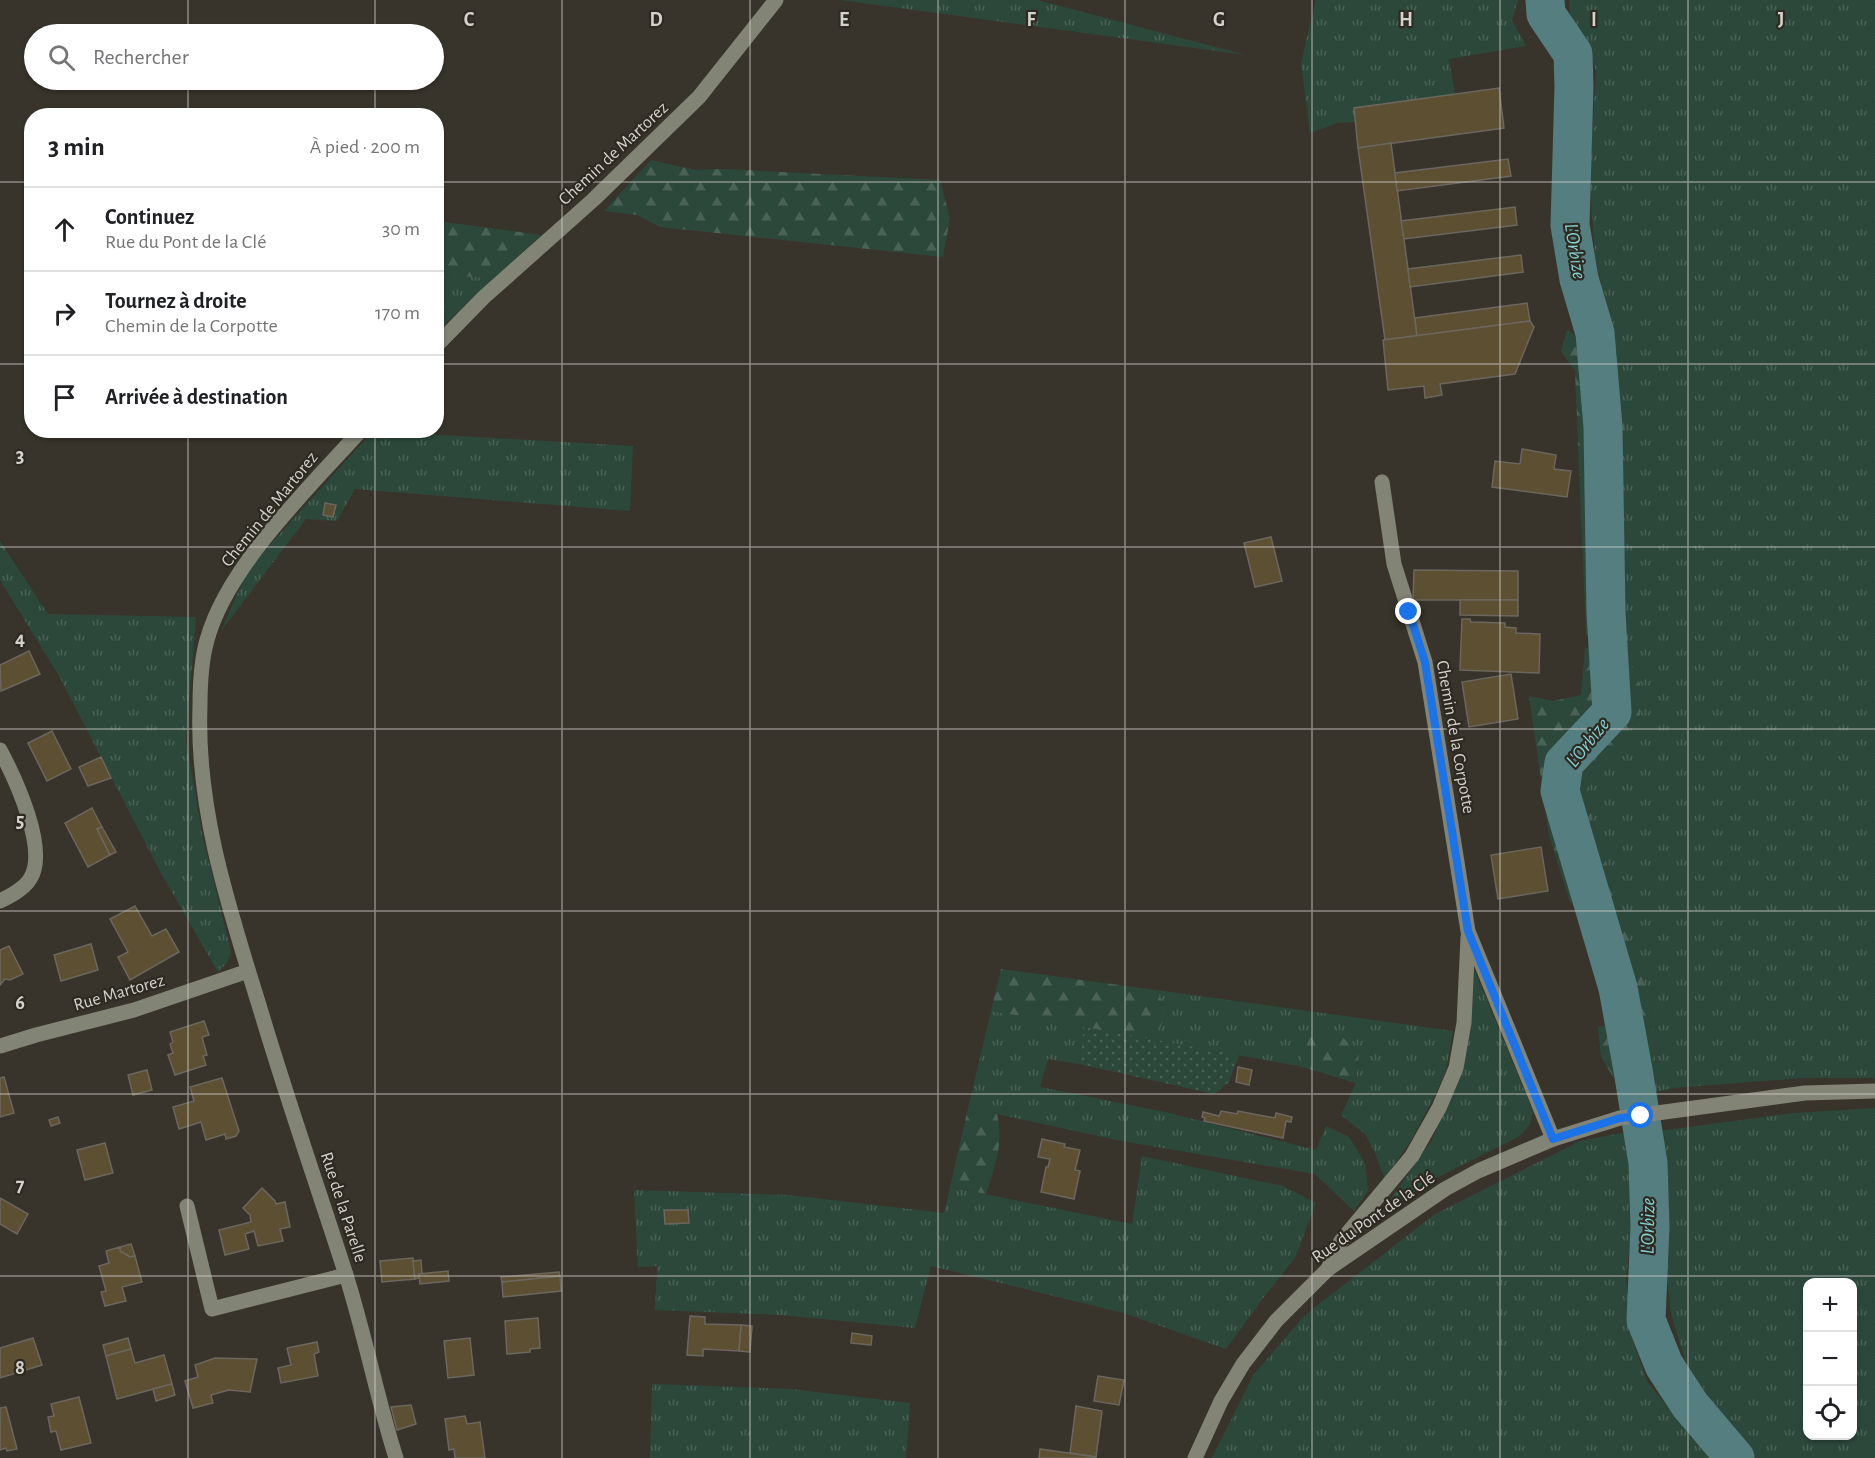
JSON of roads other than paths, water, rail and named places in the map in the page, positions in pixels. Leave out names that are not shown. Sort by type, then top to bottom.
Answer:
[{"type":"street","name":"Chemin de Martorez","points":[[444,338],[484,297],[593,200],[699,97],[776,0]]},
{"type":"street","name":"Chemin de Martorez","points":[[248,971],[226,896],[201,779],[200,681],[207,639],[224,596],[247,562],[354,438]]},
{"type":"street","name":"Chemin de la Corpotte","points":[[1328,1269],[1341,1241],[1412,1156],[1439,1108],[1456,1068],[1464,1023],[1468,931],[1425,662],[1394,564],[1382,482]]},
{"type":"street","points":[[0,750],[8,764],[34,834],[37,859],[30,879],[15,893],[0,901]]},
{"type":"street","name":"Chemin de la Corpotte","points":[[1468,931],[1553,1139]]},
{"type":"street","name":"Rue Martorez","points":[[0,1046],[134,1010],[248,971]]},
{"type":"street","name":"Rue de la Parelle","points":[[248,971],[288,1102],[346,1275],[396,1458]]},
{"type":"street","name":"Rue du Pont de la Clé","points":[[1195,1458],[1221,1401],[1242,1365],[1276,1321],[1328,1269],[1445,1189],[1478,1171],[1553,1139],[1620,1118],[1805,1093],[1875,1091]]},
{"type":"street","points":[[187,1206],[212,1309],[346,1275]]},
{"type":"waterway","name":"L'Orbize","points":[[1545,0],[1546,14],[1573,54],[1570,225],[1579,279],[1595,333],[1603,427],[1606,613],[1612,712],[1564,763],[1560,791],[1618,988],[1633,1070],[1648,1163],[1650,1227],[1646,1320],[1664,1365],[1690,1405],[1735,1458]]}]
